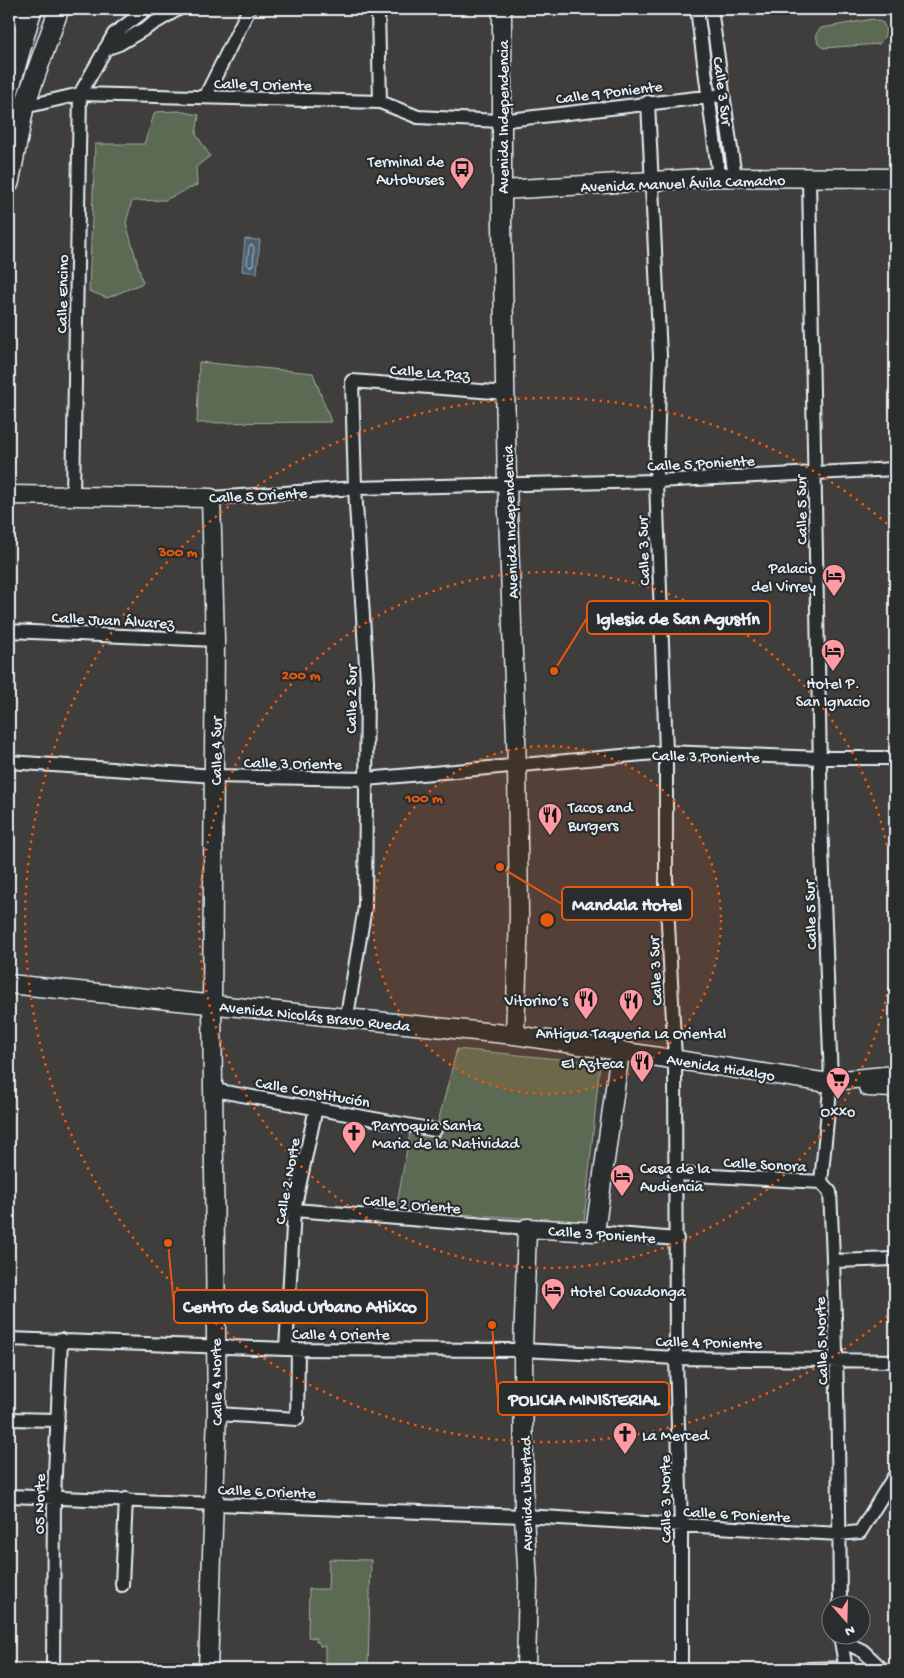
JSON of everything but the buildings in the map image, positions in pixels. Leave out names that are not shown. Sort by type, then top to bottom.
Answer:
[{"type":"main road","points":[[9,44],[16,22],[26,9]]},
{"type":"main road","points":[[9,90],[32,9]]},
{"type":"main road","points":[[9,182],[16,108],[59,9]]},
{"type":"main road","name":"Avenida Independencia","points":[[502,9],[500,121],[507,484],[517,767],[519,915],[515,1035]]},
{"type":"main road","name":"Avenida Manuel Ávila Camacho","points":[[502,190],[727,177],[810,179],[895,178]]},
{"type":"main road","name":"Calle 5 Oriente","points":[[9,495],[211,498]]},
{"type":"main road","name":"Calle 4 Sur","points":[[211,498],[215,640],[212,1005]]},
{"type":"main road","name":"Avenida Nicolás Bravo Rueda","points":[[9,984],[212,1005],[347,1016],[515,1035],[620,1052]]},
{"type":"main road","name":"Calle 4 Norte","points":[[208,1669],[216,1414],[212,1005]]},
{"type":"main road","points":[[594,1232],[620,1052]]},
{"type":"main road","name":"Avenida Hidalgo","points":[[620,1052],[827,1083],[895,1088]]},
{"type":"main road","name":"Avenida Hidalgo","points":[[827,1083],[895,1075]]},
{"type":"main road","name":"Calle 3 Poniente","points":[[526,1228],[594,1232]]},
{"type":"main road","name":"Avenida Libertad","points":[[526,1228],[523,1350],[524,1516],[528,1582],[526,1669]]},
{"type":"street","points":[[80,94],[114,34],[130,13],[147,9]]},
{"type":"street","points":[[105,49],[119,44],[178,9]]},
{"type":"street","points":[[205,98],[249,9]]},
{"type":"street","points":[[378,9],[380,102]]},
{"type":"street","name":"Calle 3 Sur","points":[[697,9],[708,97],[727,177]]},
{"type":"street","name":"Calle 3 Sur","points":[[712,9],[722,95],[727,177]]},
{"type":"street","points":[[130,13],[140,30]]},
{"type":"street","name":"Calle 9 Oriente","points":[[16,108],[80,94],[380,102],[418,117],[500,121]]},
{"type":"street","name":"Calle Encino","points":[[73,495],[80,94]]},
{"type":"street","name":"Calle 9 Poniente","points":[[500,121],[648,102],[722,95]]},
{"type":"street","name":"Calle 3 Sur","points":[[648,102],[660,356],[656,481],[666,752],[666,885],[675,1059]]},
{"type":"street","name":"Calle 5 Sur","points":[[810,179],[827,1083]]},
{"type":"street","name":"Calle La Paz","points":[[352,381],[506,393]]},
{"type":"street","name":"Calle 2 Sur","points":[[347,1016],[365,907],[368,681],[355,488],[352,381]]},
{"type":"street","name":"Calle 5 Poniente","points":[[507,484],[656,481],[895,470]]},
{"type":"street","name":"Calle 5 Oriente","points":[[211,498],[355,488],[507,484]]},
{"type":"street","name":"Calle Juan Álvarez","points":[[9,631],[215,640]]},
{"type":"street","name":"Calle 3 Poniente","points":[[517,767],[666,752],[821,758],[895,758]]},
{"type":"street","name":"Calle 3 Oriente","points":[[9,762],[215,776],[366,779],[517,767]]},
{"type":"street","name":"Calle 3 Norte","points":[[675,1059],[677,1174],[676,1358],[681,1526],[681,1669]]},
{"type":"street","name":"Calle 5 Norte","points":[[827,1083],[821,1182],[830,1192],[834,1261],[840,1596]]},
{"type":"street","name":"Calle Constitución","points":[[214,1090],[435,1130]]},
{"type":"street","name":"Calle 2 Norte","points":[[216,1414],[297,1419],[292,1349],[294,1210],[316,1108]]},
{"type":"street","name":"Calle Sonora","points":[[677,1174],[821,1182]]},
{"type":"street","name":"Calle 2 Oriente","points":[[294,1210],[526,1228]]},
{"type":"street","name":"Calle 3 Poniente","points":[[594,1232],[677,1239]]},
{"type":"street","points":[[834,1261],[895,1259]]},
{"type":"street","name":"Calle 4 Oriente","points":[[9,1340],[61,1340],[292,1349],[523,1350]]},
{"type":"street","name":"05 Norte","points":[[53,1669],[54,1496],[61,1340]]},
{"type":"street","name":"Calle 4 Poniente","points":[[523,1350],[676,1358],[895,1361]]},
{"type":"street","points":[[9,1419],[58,1420]]},
{"type":"street","name":"Calle 6 Poniente","points":[[524,1516],[839,1534],[860,1532],[895,1475]]},
{"type":"street","name":"Calle 6 Oriente","points":[[9,1496],[54,1496],[524,1516]]},
{"type":"street","points":[[122,1585],[126,1500]]},
{"type":"street","points":[[808,1669],[846,1668],[842,1646]]},
{"type":"street","points":[[862,1646],[868,1648],[882,1669]]},
{"type":"green space","points":[[873,19],[883,23],[886,31],[879,44],[823,48],[818,44],[816,34],[821,28]]},
{"type":"green space","points":[[178,111],[199,115],[196,134],[210,156],[196,167],[197,185],[165,200],[132,201],[126,223],[143,283],[107,298],[89,291],[95,144],[144,144],[155,112]]},
{"type":"green space","points":[[199,362],[313,373],[331,422],[197,423]]},
{"type":"green space","points":[[457,1049],[600,1063],[584,1222],[396,1210],[410,1132],[435,1134]]},
{"type":"green space","points":[[329,1559],[371,1560],[368,1665],[325,1664],[325,1646],[320,1646],[319,1642],[316,1642],[316,1638],[308,1637],[309,1589],[328,1589]]},
{"type":"water","points":[[245,239],[260,240],[257,273],[242,271]]},
{"type":"place","name":"Terminal de Autobuses","points":[[462,190]]},
{"type":"place","name":"Palacio del Virrey","points":[[834,597]]},
{"type":"place","name":"Iglesia de San Agustín","points":[[554,671]]},
{"type":"place","name":"Hotel P. San Ignacio","points":[[833,672]]},
{"type":"place","name":"Tacos and Burgers","points":[[550,836]]},
{"type":"place","name":"Mandala Hotel","points":[[500,867]]},
{"type":"place","name":"Vitorino’s","points":[[586,1020]]},
{"type":"place","name":"Antigua Taqueria La Oriental","points":[[631,1022]]},
{"type":"place","name":"El Azteca","points":[[642,1083]]},
{"type":"place","name":"Oxxo","points":[[838,1100]]},
{"type":"place","name":"Parroquia Santa Maria de la Natividad","points":[[354,1154]]},
{"type":"place","name":"Casa de la Audiencia","points":[[622,1197]]},
{"type":"place","name":"Centro de Salud Urbano Atlixco","points":[[168,1243]]},
{"type":"place","name":"Hotel Covadonga","points":[[553,1311]]},
{"type":"place","name":"POLICIA MINISTERIAL","points":[[492,1325]]},
{"type":"place","name":"La Merced","points":[[625,1455]]}]
